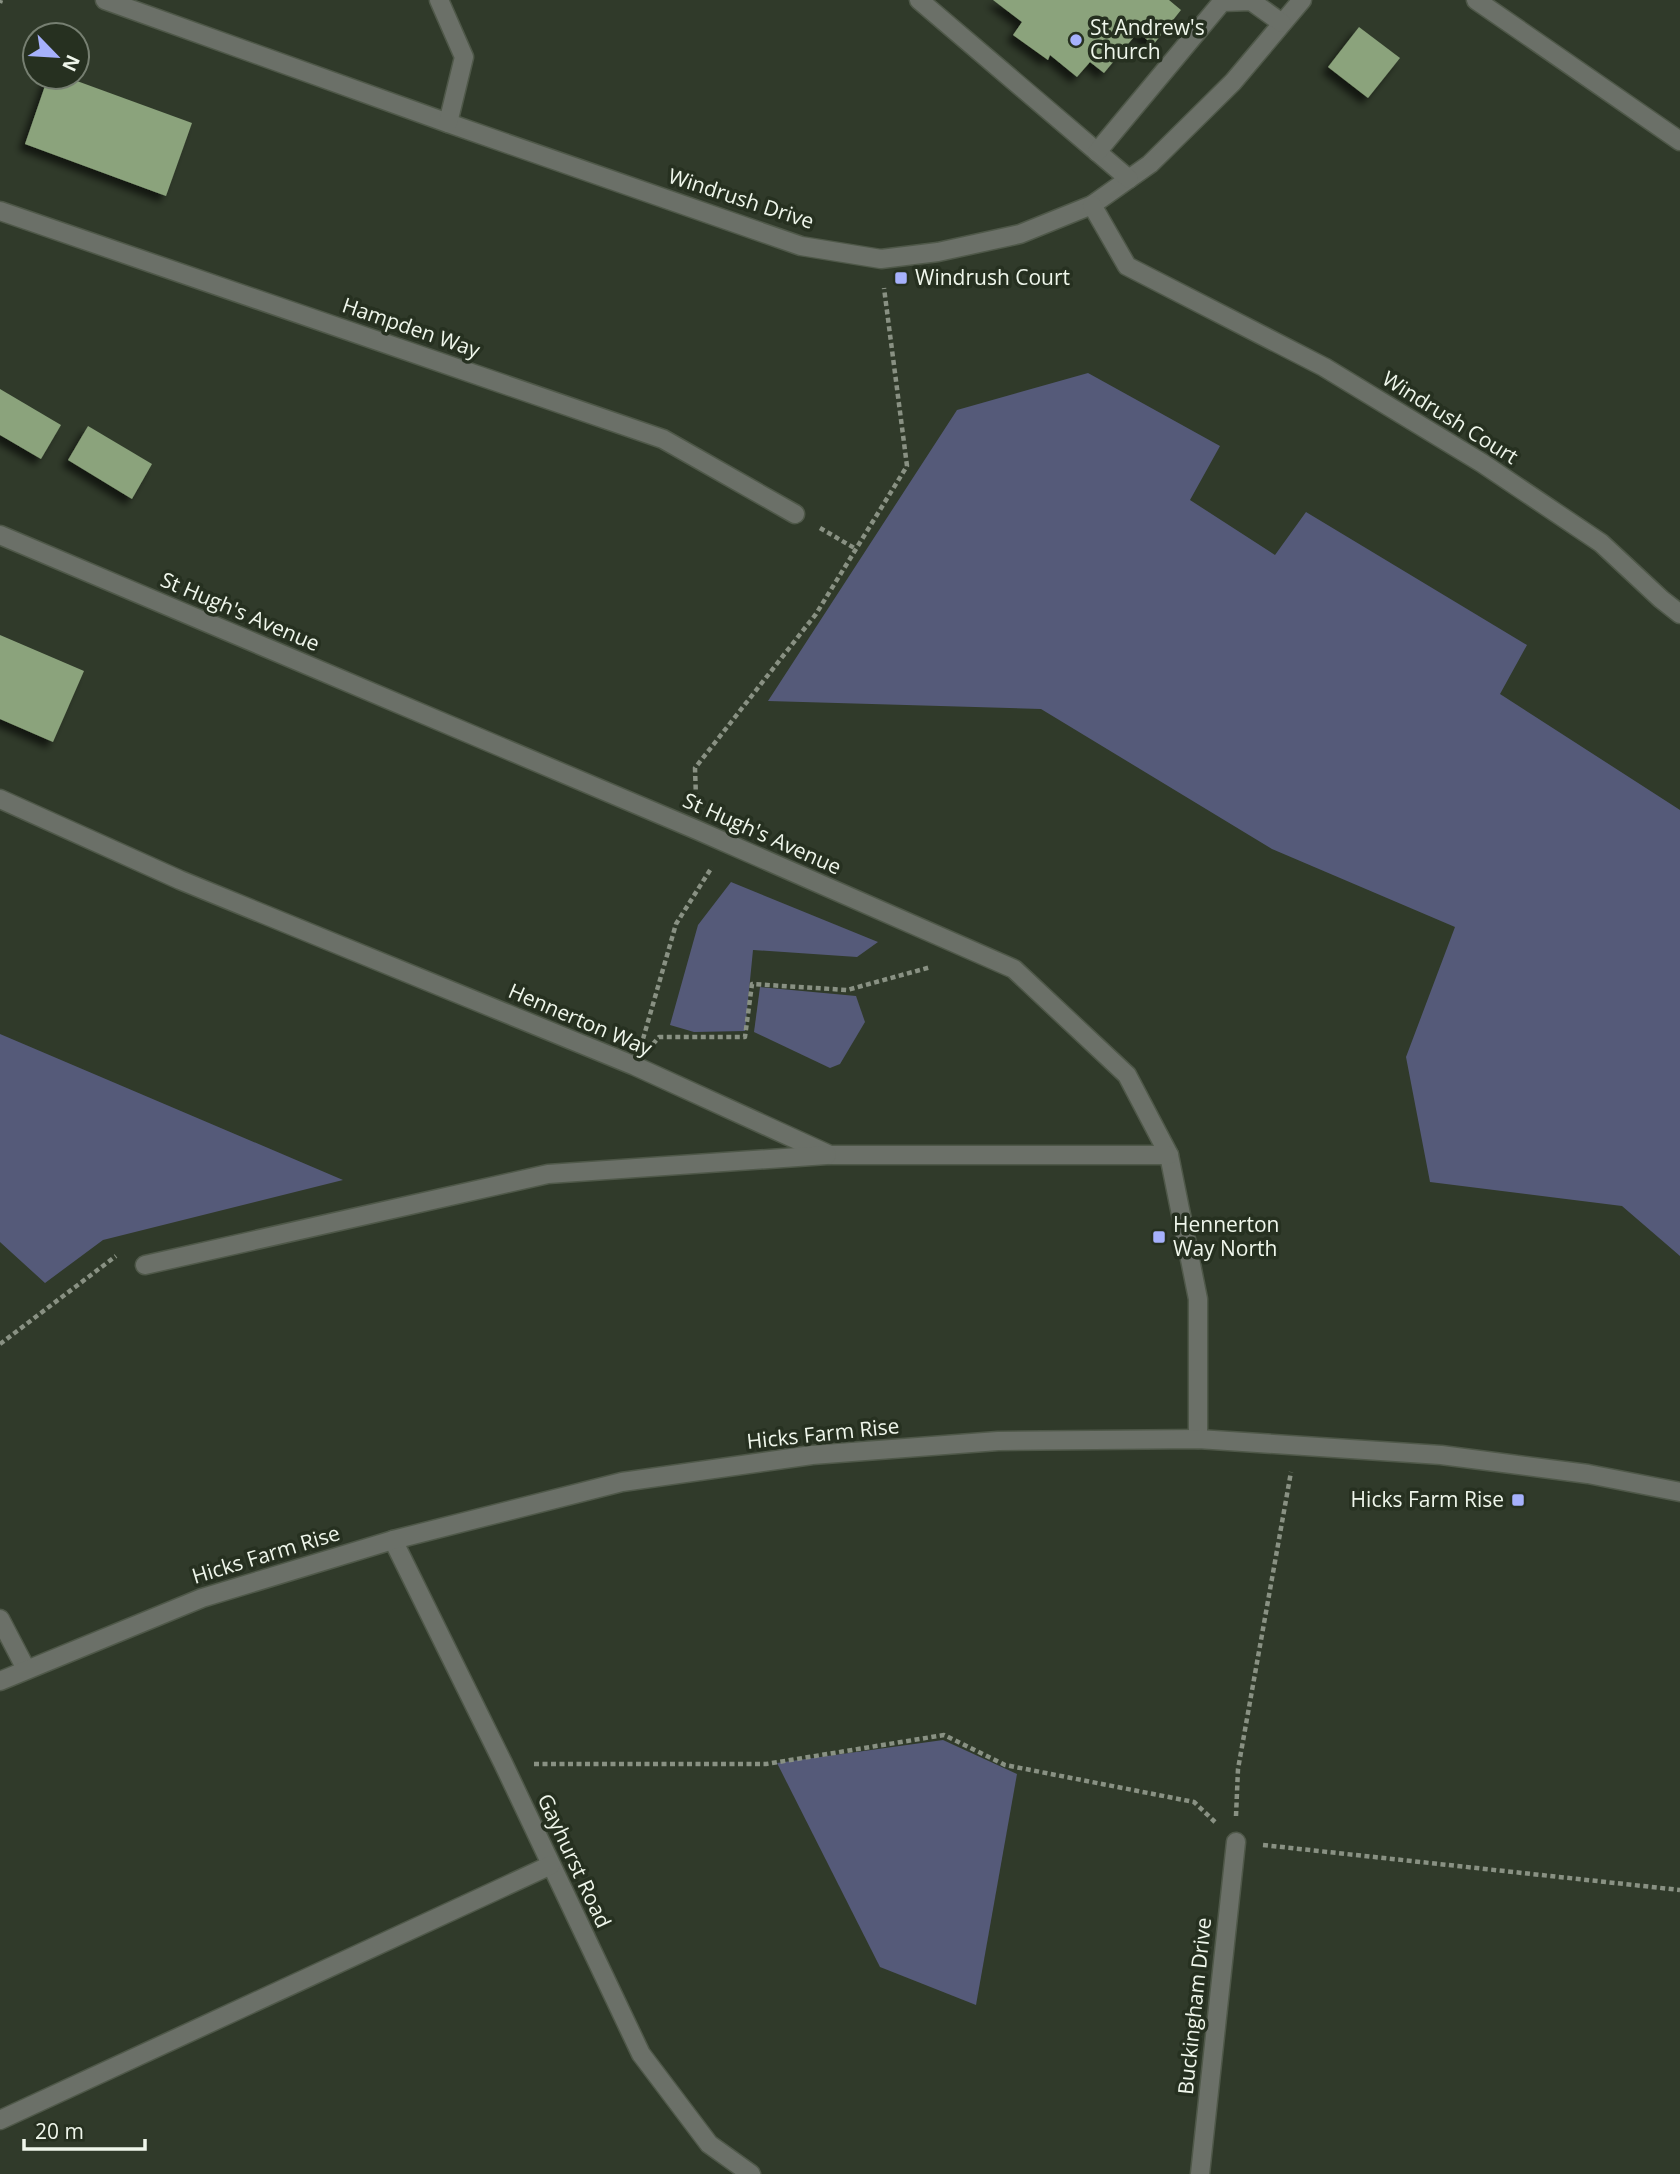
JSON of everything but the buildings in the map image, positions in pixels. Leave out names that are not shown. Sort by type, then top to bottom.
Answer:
[{"type":"street","name":"Windrush Drive","points":[[105,0],[800,246],[881,260],[937,252],[1020,234],[1092,205],[1150,164],[1233,82],[1301,0]]},
{"type":"street","points":[[439,0],[464,57],[447,123]]},
{"type":"street","points":[[919,0],[1129,179]]},
{"type":"street","points":[[1475,0],[1680,141]]},
{"type":"street","points":[[1097,152],[1222,2],[1251,1],[1282,23]]},
{"type":"street","name":"Windrush Court","points":[[1092,205],[1127,266],[1324,367],[1482,463],[1601,543],[1680,614]]},
{"type":"street","name":"Hampden Way","points":[[0,211],[663,439],[795,514]]},
{"type":"street","name":"St Hugh's Avenue","points":[[0,535],[1014,969],[1127,1075],[1168,1155],[1198,1299],[1198,1439]]},
{"type":"street","name":"Hennerton Way","points":[[0,799],[180,880],[635,1066],[830,1155],[1168,1155]]},
{"type":"street","points":[[145,1265],[548,1174],[830,1155]]},
{"type":"street","name":"Hicks Farm Rise","points":[[0,1681],[202,1598],[393,1540],[622,1482],[812,1455],[998,1441],[1198,1439],[1441,1455],[1588,1474],[1680,1492]]},
{"type":"street","name":"Gayhurst Road","points":[[393,1540],[503,1763],[640,2054],[709,2144],[751,2174]]},
{"type":"street","points":[[0,1619],[26,1669]]},
{"type":"street","name":"Buckingham Drive","points":[[1200,2174],[1236,1842]]},
{"type":"street","points":[[0,2120],[551,1865]]},
{"type":"path","points":[[695,768],[816,614],[906,466],[881,260]]},
{"type":"path","points":[[795,514],[856,549]]},
{"type":"path","points":[[635,1066],[676,923],[727,844]]},
{"type":"path","points":[[635,1066],[659,1037],[746,1037],[752,984],[846,990],[979,953]]},
{"type":"path","points":[[0,1345],[120,1253]]},
{"type":"path","points":[[1236,1842],[1238,1769],[1296,1444]]},
{"type":"path","points":[[503,1763],[766,1765],[944,1735],[1005,1765],[1194,1802],[1236,1842],[1680,1890]]},
{"type":"shaded area","points":[[1088,373],[1220,446],[1190,500],[1275,555],[1306,512],[1527,645],[1500,694],[1680,810],[1680,1256],[1622,1206],[1430,1182],[1406,1057],[1455,927],[1272,849],[1041,709],[768,701],[957,410]]},
{"type":"shaded area","points":[[731,882],[878,942],[857,957],[753,950],[745,1031],[694,1032],[670,1025],[698,925]]},
{"type":"shaded area","points":[[760,987],[856,996],[865,1022],[840,1064],[830,1068],[754,1032]]},
{"type":"shaded area","points":[[0,1034],[343,1180],[103,1240],[45,1283],[0,1242]]},
{"type":"shaded area","points":[[943,1740],[1017,1774],[976,2005],[880,1967],[777,1763]]},
{"type":"place","name":"St Andrew's Church","points":[[1076,40]]},
{"type":"place","name":"Windrush Court","points":[[901,278]]},
{"type":"place","name":"Hennerton Way North","points":[[1159,1237]]},
{"type":"place","name":"Hicks Farm Rise","points":[[1518,1500]]}]
